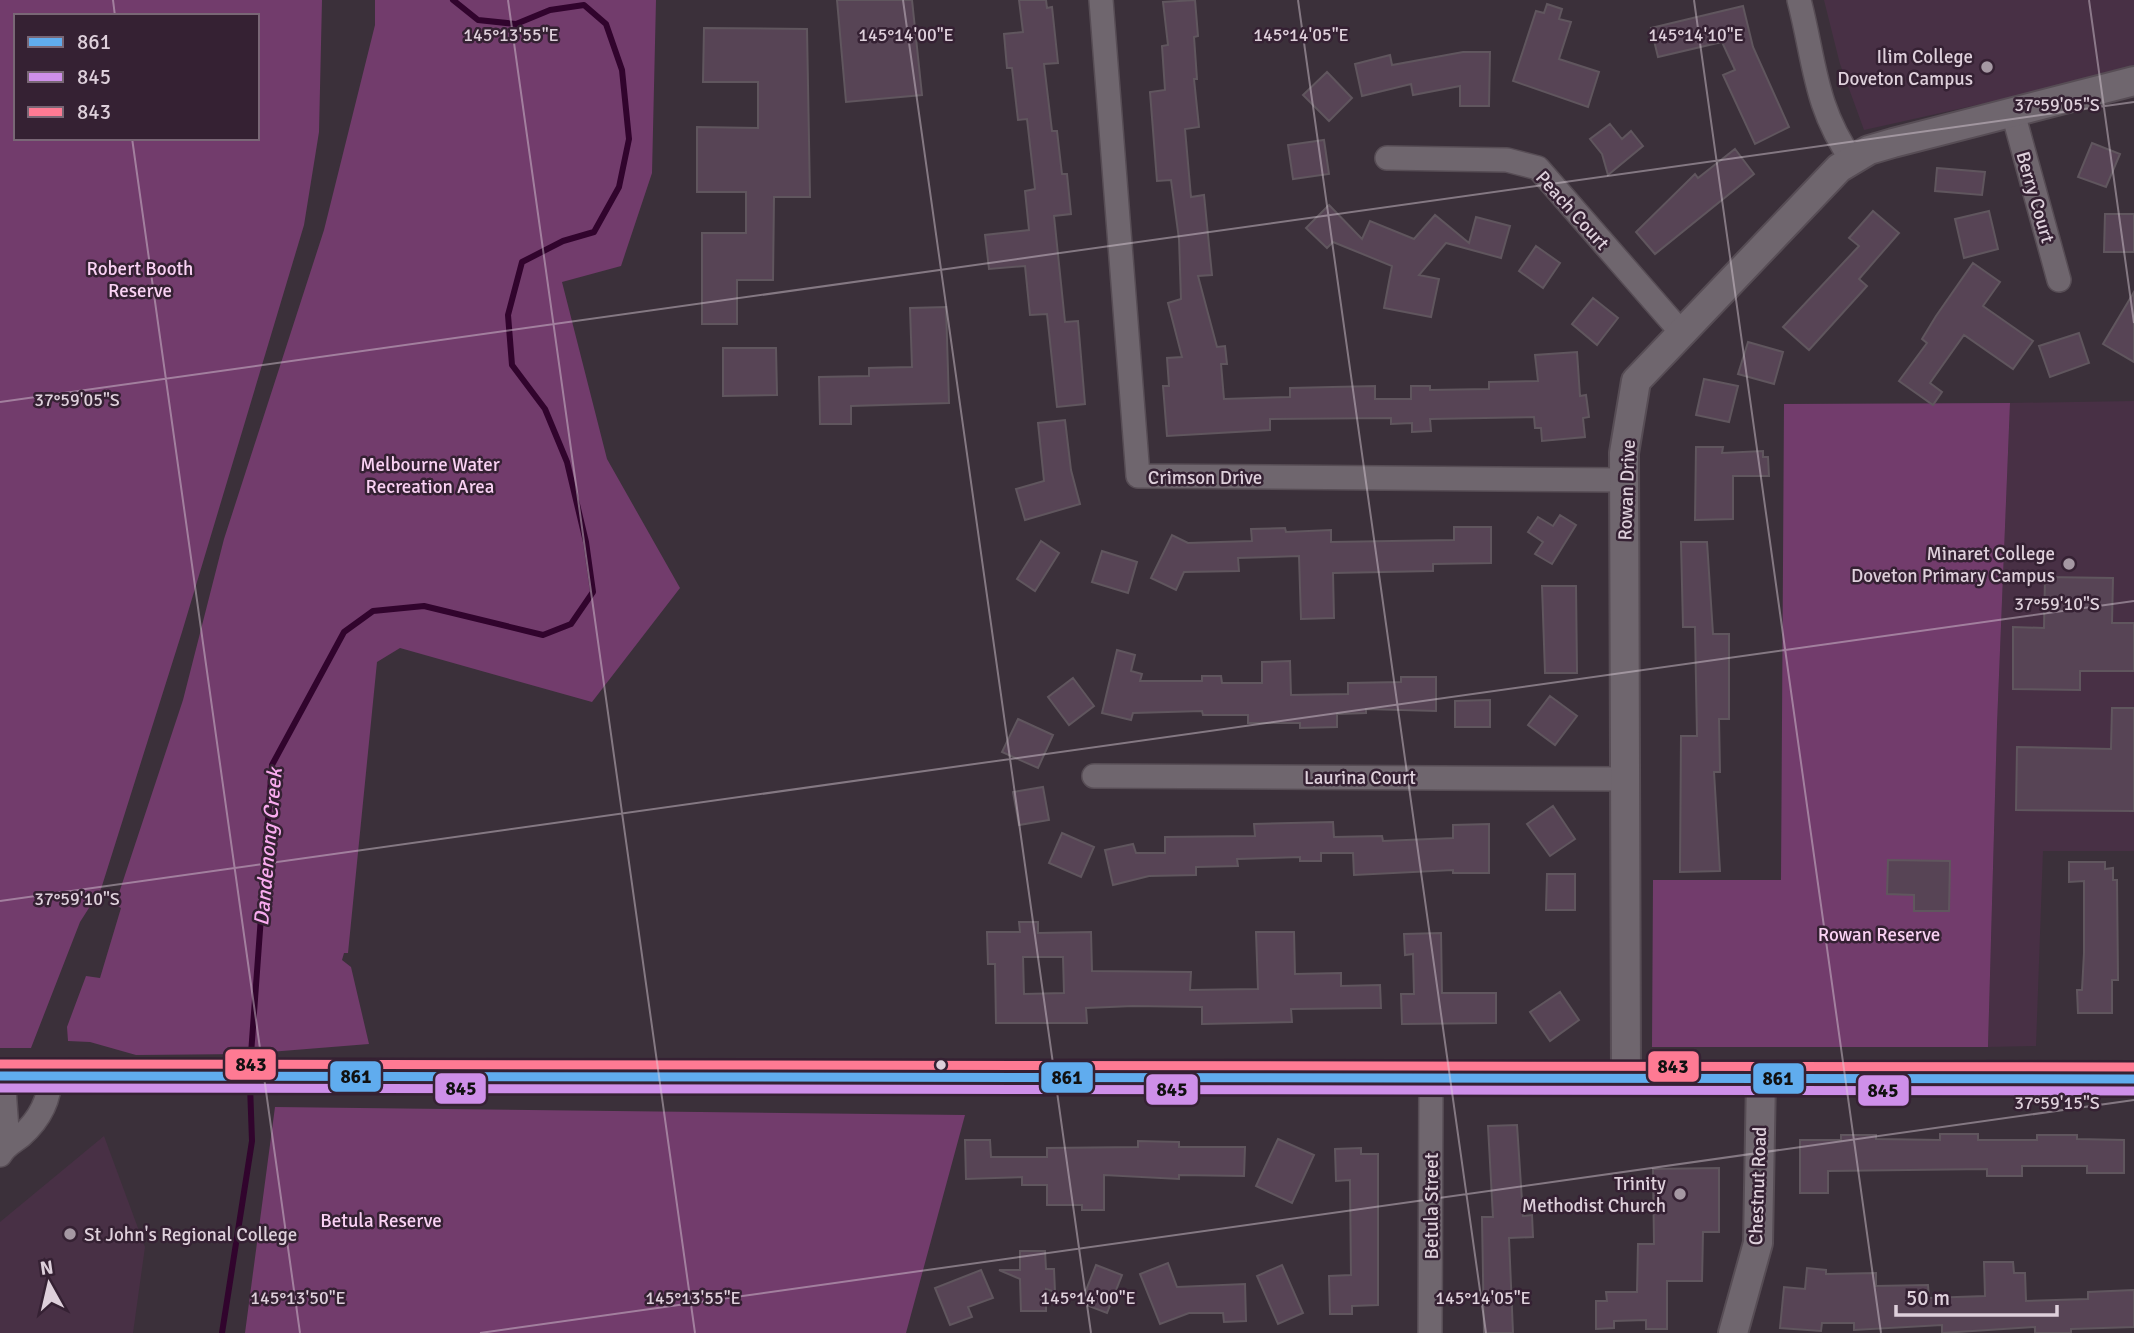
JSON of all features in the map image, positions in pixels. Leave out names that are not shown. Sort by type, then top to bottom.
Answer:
[{"type":"main road","points":[[2,1076],[2134,1079]]},
{"type":"street","name":"Crimson Drive","points":[[1101,0],[1138,476],[1624,480]]},
{"type":"street","points":[[1799,0],[1823,109],[1830,128],[1852,160]]},
{"type":"street","name":"Rowan Drive","points":[[1626,1077],[1624,453],[1636,382],[1839,169],[1852,160],[1869,150],[1892,143],[2134,81]]},
{"type":"street","name":"Berry Court","points":[[2013,113],[2059,280]]},
{"type":"street","name":"Peach Court","points":[[1387,158],[1507,160],[1538,168],[1681,332]]},
{"type":"street","name":"Laurina Court","points":[[1094,776],[1627,779]]},
{"type":"street","points":[[2,1076],[4,1149]]},
{"type":"street","points":[[4,1149],[19,1137],[50,1097],[50,1076]]},
{"type":"street","name":"Betula Street","points":[[1430,1333],[1431,1078]]},
{"type":"street","name":"Chestnut Road","points":[[1733,1333],[1758,1243],[1761,1079]]},
{"type":"shaded area","name":"Ilim College Doveton Campus","points":[[1824,0],[2134,0],[2134,70],[1864,130],[1840,64]]},
{"type":"shaded area","name":"Minaret College Doveton Primary Campus","points":[[2134,401],[2134,851],[2043,851],[2036,1046],[1988,1047],[2010,403]]},
{"type":"shaded area","name":"St John's Regional College","points":[[104,1136],[145,1247],[133,1333],[0,1333],[0,1222]]},
{"type":"green space","name":"Robert Booth Reserve","points":[[0,0],[322,0],[319,132],[304,225],[182,632],[101,889],[80,922],[31,1048],[0,1048]]},
{"type":"green space","name":"Melbourne Water Recreation Area","points":[[375,0],[656,0],[652,173],[621,266],[562,282],[607,459],[680,588],[592,702],[400,648],[377,662],[348,953],[344,953],[342,960],[351,967],[369,1044],[246,1054],[136,1055],[90,1042],[68,1041],[67,1027],[86,976],[100,978],[121,908],[115,905],[183,700],[224,539],[324,230],[375,25]]},
{"type":"green space","name":"Rowan Reserve","points":[[2010,403],[1988,1047],[1652,1047],[1653,880],[1781,880],[1784,404]]},
{"type":"green space","name":"Betula Reserve","points":[[275,1107],[965,1115],[906,1333],[245,1333]]},
{"type":"building","points":[[837,0],[912,0],[922,95],[846,102]]},
{"type":"building","points":[[1019,0],[1046,0],[1047,8],[1052,7],[1058,63],[1044,64],[1052,131],[1057,131],[1062,174],[1067,174],[1071,214],[1054,216],[1065,322],[1078,321],[1085,404],[1057,407],[1047,314],[1030,315],[1025,266],[989,269],[985,235],[1029,230],[1025,191],[1035,189],[1027,119],[1018,120],[1012,68],[1007,68],[1004,34],[1023,32]]},
{"type":"building","points":[[1195,0],[1198,36],[1194,37],[1197,79],[1194,79],[1199,127],[1185,129],[1191,197],[1204,195],[1212,275],[1198,276],[1217,347],[1225,346],[1227,364],[1221,364],[1224,399],[1290,397],[1290,388],[1375,386],[1375,399],[1411,399],[1411,386],[1430,386],[1430,390],[1489,389],[1489,382],[1538,381],[1535,355],[1577,352],[1580,396],[1586,395],[1589,417],[1583,418],[1585,437],[1542,441],[1541,428],[1535,428],[1534,417],[1430,419],[1431,431],[1412,432],[1412,423],[1391,424],[1391,418],[1270,419],[1270,430],[1167,436],[1163,386],[1169,386],[1167,358],[1182,357],[1168,303],[1181,299],[1179,239],[1171,180],[1157,181],[1150,92],[1165,90],[1162,46],[1168,45],[1163,2]]},
{"type":"building","points":[[1547,4],[1562,9],[1559,19],[1571,22],[1559,59],[1599,72],[1588,107],[1513,81],[1536,11],[1544,13]]},
{"type":"building","points":[[1743,6],[1753,47],[1789,127],[1755,144],[1723,75],[1735,70],[1722,42],[1658,57],[1651,28]]},
{"type":"building","points":[[704,28],[807,29],[810,197],[774,197],[773,280],[737,280],[737,324],[702,324],[702,233],[746,233],[746,192],[697,192],[697,127],[758,128],[758,82],[703,82]]},
{"type":"building","points":[[1463,52],[1490,52],[1489,106],[1460,106],[1460,86],[1413,95],[1411,84],[1362,96],[1355,64],[1390,55],[1392,65]]},
{"type":"building","points":[[1327,72],[1352,98],[1329,121],[1303,95]]},
{"type":"building","points":[[1610,124],[1622,139],[1631,131],[1643,146],[1608,175],[1602,154],[1590,139]]},
{"type":"building","points":[[1324,140],[1329,174],[1293,179],[1288,145]]},
{"type":"building","points":[[2092,143],[2120,154],[2106,187],[2078,177]]},
{"type":"building","points":[[1735,149],[1754,174],[1655,254],[1636,232],[1695,174],[1698,178]]},
{"type":"building","points":[[1937,168],[1985,172],[1982,195],[1935,191]]},
{"type":"building","points":[[1329,205],[1362,239],[1370,221],[1414,239],[1435,215],[1469,243],[1476,217],[1510,226],[1501,258],[1446,243],[1419,275],[1439,279],[1431,317],[1384,308],[1392,266],[1333,242],[1327,248],[1306,228]]},
{"type":"building","points":[[1873,211],[1899,233],[1859,279],[1867,286],[1809,350],[1783,327],[1859,246],[1849,238]]},
{"type":"building","points":[[1989,211],[1998,249],[1964,258],[1955,219]]},
{"type":"building","points":[[2105,214],[2134,214],[2134,252],[2104,252]]},
{"type":"building","points":[[1536,246],[1560,263],[1543,288],[1519,271]]},
{"type":"building","points":[[1973,263],[2000,282],[1983,306],[2033,341],[2013,369],[1964,335],[1930,383],[1942,392],[1933,405],[1899,381],[1927,343],[1922,339]]},
{"type":"building","points":[[2134,292],[2134,362],[2103,344]]},
{"type":"building","points":[[1593,298],[1618,318],[1597,345],[1572,324]]},
{"type":"building","points":[[946,307],[949,403],[851,406],[851,424],[820,424],[819,377],[869,376],[869,368],[912,367],[910,308]]},
{"type":"building","points":[[2079,333],[2089,363],[2050,377],[2039,346]]},
{"type":"building","points":[[1748,342],[1783,352],[1774,384],[1738,374]]},
{"type":"building","points":[[723,348],[776,348],[777,395],[723,396]]},
{"type":"building","points":[[1704,379],[1738,386],[1729,422],[1696,415]]},
{"type":"building","points":[[1065,420],[1071,470],[1080,504],[1025,520],[1016,489],[1044,481],[1038,423]]},
{"type":"building","points":[[1696,447],[1723,447],[1722,453],[1763,451],[1763,457],[1768,457],[1769,476],[1733,476],[1733,519],[1695,520]]},
{"type":"building","points":[[1560,515],[1576,525],[1552,564],[1535,554],[1543,542],[1528,532],[1538,517],[1553,526]]},
{"type":"building","points":[[1454,527],[1491,527],[1491,563],[1433,564],[1433,571],[1333,573],[1334,618],[1301,619],[1299,556],[1238,558],[1239,571],[1184,572],[1176,590],[1151,578],[1172,535],[1188,543],[1252,541],[1251,529],[1285,528],[1286,532],[1331,530],[1331,542],[1454,540]]},
{"type":"building","points":[[1041,541],[1059,553],[1035,591],[1017,579]]},
{"type":"building","points":[[1681,542],[1707,542],[1713,634],[1729,634],[1729,719],[1719,719],[1720,772],[1714,772],[1720,871],[1680,872],[1681,736],[1697,736],[1695,627],[1683,627]]},
{"type":"building","points":[[1102,551],[1137,562],[1128,593],[1092,582]]},
{"type":"building","points":[[2045,577],[2113,578],[2112,623],[2134,623],[2134,671],[2080,671],[2080,690],[2013,689],[2013,627],[2044,628]]},
{"type":"building","points":[[1542,586],[1576,586],[1577,673],[1545,673]]},
{"type":"building","points":[[1117,650],[1135,655],[1131,671],[1142,674],[1140,681],[1202,681],[1202,676],[1221,676],[1222,683],[1262,683],[1262,662],[1290,661],[1291,695],[1348,694],[1348,683],[1401,682],[1401,677],[1436,677],[1436,711],[1366,709],[1366,713],[1337,714],[1337,727],[1300,728],[1300,723],[1248,723],[1248,715],[1203,715],[1202,711],[1133,713],[1131,720],[1102,713]]},
{"type":"building","points":[[1073,678],[1094,706],[1069,725],[1048,697]]},
{"type":"building","points":[[1550,696],[1577,716],[1555,745],[1528,725]]},
{"type":"building","points":[[1490,700],[1490,727],[1455,727],[1455,701]]},
{"type":"building","points":[[2112,708],[2134,708],[2134,811],[2016,810],[2017,747],[2111,749]]},
{"type":"building","points":[[1018,719],[1053,735],[1038,768],[1002,752]]},
{"type":"building","points":[[1043,787],[1049,820],[1019,825],[1013,792]]},
{"type":"building","points":[[1553,806],[1575,839],[1550,856],[1527,824]]},
{"type":"building","points":[[1333,822],[1334,837],[1382,836],[1383,841],[1453,838],[1453,825],[1489,824],[1489,873],[1453,873],[1453,870],[1354,875],[1353,853],[1321,853],[1321,861],[1300,861],[1300,857],[1237,859],[1238,866],[1196,867],[1196,875],[1149,876],[1113,885],[1105,850],[1133,844],[1136,853],[1165,853],[1165,837],[1255,836],[1254,824]]},
{"type":"building","points":[[1062,833],[1094,847],[1081,877],[1049,863]]},
{"type":"building","points":[[1888,860],[1950,861],[1949,911],[1914,911],[1914,895],[1887,894]]},
{"type":"building","points":[[2069,862],[2105,862],[2105,869],[2113,868],[2113,880],[2117,880],[2118,980],[2112,980],[2112,1013],[2078,1013],[2077,990],[2082,990],[2084,953],[2084,881],[2069,882]]},
{"type":"building","points":[[1547,874],[1575,874],[1575,910],[1546,910]]},
{"type":"building","points":[[1019,922],[1038,922],[1038,933],[1091,932],[1092,971],[1191,972],[1190,990],[1258,989],[1256,932],[1294,932],[1295,974],[1341,973],[1341,986],[1380,985],[1381,1008],[1291,1009],[1292,1022],[1202,1024],[1202,1007],[1133,1006],[1086,1008],[1087,1023],[996,1023],[995,964],[988,964],[987,932],[1020,932]],"holes":[[[1023,957],[1063,957],[1064,993],[1024,994]]]},
{"type":"building","points":[[1441,933],[1442,993],[1496,993],[1496,1023],[1402,1024],[1401,994],[1414,994],[1413,954],[1405,955],[1404,934]]},
{"type":"building","points":[[1560,992],[1579,1020],[1550,1041],[1530,1012]]},
{"type":"building","points":[[1517,1125],[1523,1216],[1532,1215],[1533,1237],[1509,1238],[1513,1333],[1484,1333],[1482,1217],[1493,1217],[1488,1126]]},
{"type":"building","points":[[1940,1134],[1978,1134],[1978,1140],[2037,1140],[2037,1135],[2077,1135],[2077,1139],[2124,1140],[2124,1173],[2087,1173],[2087,1166],[2022,1166],[2022,1176],[1987,1176],[1987,1169],[1828,1171],[1828,1193],[1800,1193],[1800,1140],[1841,1140],[1841,1135],[1876,1135],[1876,1139],[1940,1140]]},
{"type":"building","points":[[1278,1139],[1314,1155],[1292,1203],[1256,1186]]},
{"type":"building","points":[[965,1140],[990,1140],[991,1157],[1047,1157],[1047,1148],[1138,1147],[1138,1141],[1179,1142],[1179,1147],[1245,1147],[1244,1176],[1179,1175],[1179,1179],[1104,1175],[1104,1210],[1082,1210],[1082,1205],[1047,1205],[1047,1185],[1022,1185],[1022,1177],[966,1179]]},
{"type":"building","points":[[1361,1148],[1361,1154],[1378,1154],[1378,1305],[1352,1306],[1352,1314],[1330,1314],[1329,1276],[1351,1275],[1350,1180],[1336,1181],[1335,1149]]},
{"type":"building","points":[[1719,1168],[1719,1232],[1703,1232],[1702,1281],[1667,1281],[1667,1329],[1646,1329],[1646,1320],[1614,1321],[1614,1328],[1596,1329],[1596,1301],[1607,1301],[1606,1292],[1637,1292],[1638,1244],[1654,1244],[1653,1169]]},
{"type":"building","points":[[1020,1251],[1045,1251],[1046,1269],[1054,1269],[1055,1292],[1046,1289],[1046,1311],[1021,1311],[1020,1279],[999,1270],[1020,1270]]},
{"type":"building","points":[[1984,1262],[2013,1262],[2014,1273],[2025,1273],[2026,1301],[2088,1299],[2088,1292],[2134,1290],[2134,1327],[2071,1329],[2071,1333],[2035,1333],[2035,1327],[1942,1333],[1942,1325],[1854,1330],[1854,1323],[1822,1323],[1821,1331],[1780,1328],[1784,1287],[1805,1289],[1807,1268],[1826,1270],[1826,1274],[1876,1273],[1876,1286],[1928,1285],[1929,1298],[1985,1296]]},
{"type":"building","points":[[1168,1263],[1177,1287],[1245,1284],[1246,1321],[1224,1322],[1223,1313],[1189,1313],[1160,1324],[1140,1274]]},
{"type":"building","points":[[1096,1265],[1122,1275],[1107,1313],[1081,1303]]},
{"type":"building","points":[[1282,1265],[1303,1313],[1278,1324],[1257,1276]]},
{"type":"building","points":[[981,1270],[993,1298],[968,1307],[972,1317],[950,1325],[935,1288]]},
{"type":"waterway","name":"Dandenong Creek","points":[[250,1068],[272,765],[344,632],[373,611],[424,606],[543,635],[571,624],[593,592],[586,542],[567,462],[545,409],[512,365],[508,315],[522,262],[563,241],[594,232],[619,187],[629,139],[622,70],[606,24],[584,5],[550,10],[516,24],[478,20],[453,0]]},
{"type":"waterway","name":"Dandenong Creek","points":[[222,1333],[252,1141],[250,1085]]},
{"type":"transit line","name":"843","points":[[0,1064],[2134,1067]]},
{"type":"transit line","name":"861","points":[[0,1076],[2134,1079]]},
{"type":"transit line","name":"845","points":[[0,1088],[2134,1091]]},
{"type":"place","name":"Ilim College Doveton Campus","points":[[1987,67]]},
{"type":"place","name":"Minaret College Doveton Primary Campus","points":[[2069,564]]},
{"type":"place","name":"Trinity Methodist Church","points":[[1680,1194]]},
{"type":"place","name":"St John's Regional College","points":[[70,1234]]}]
